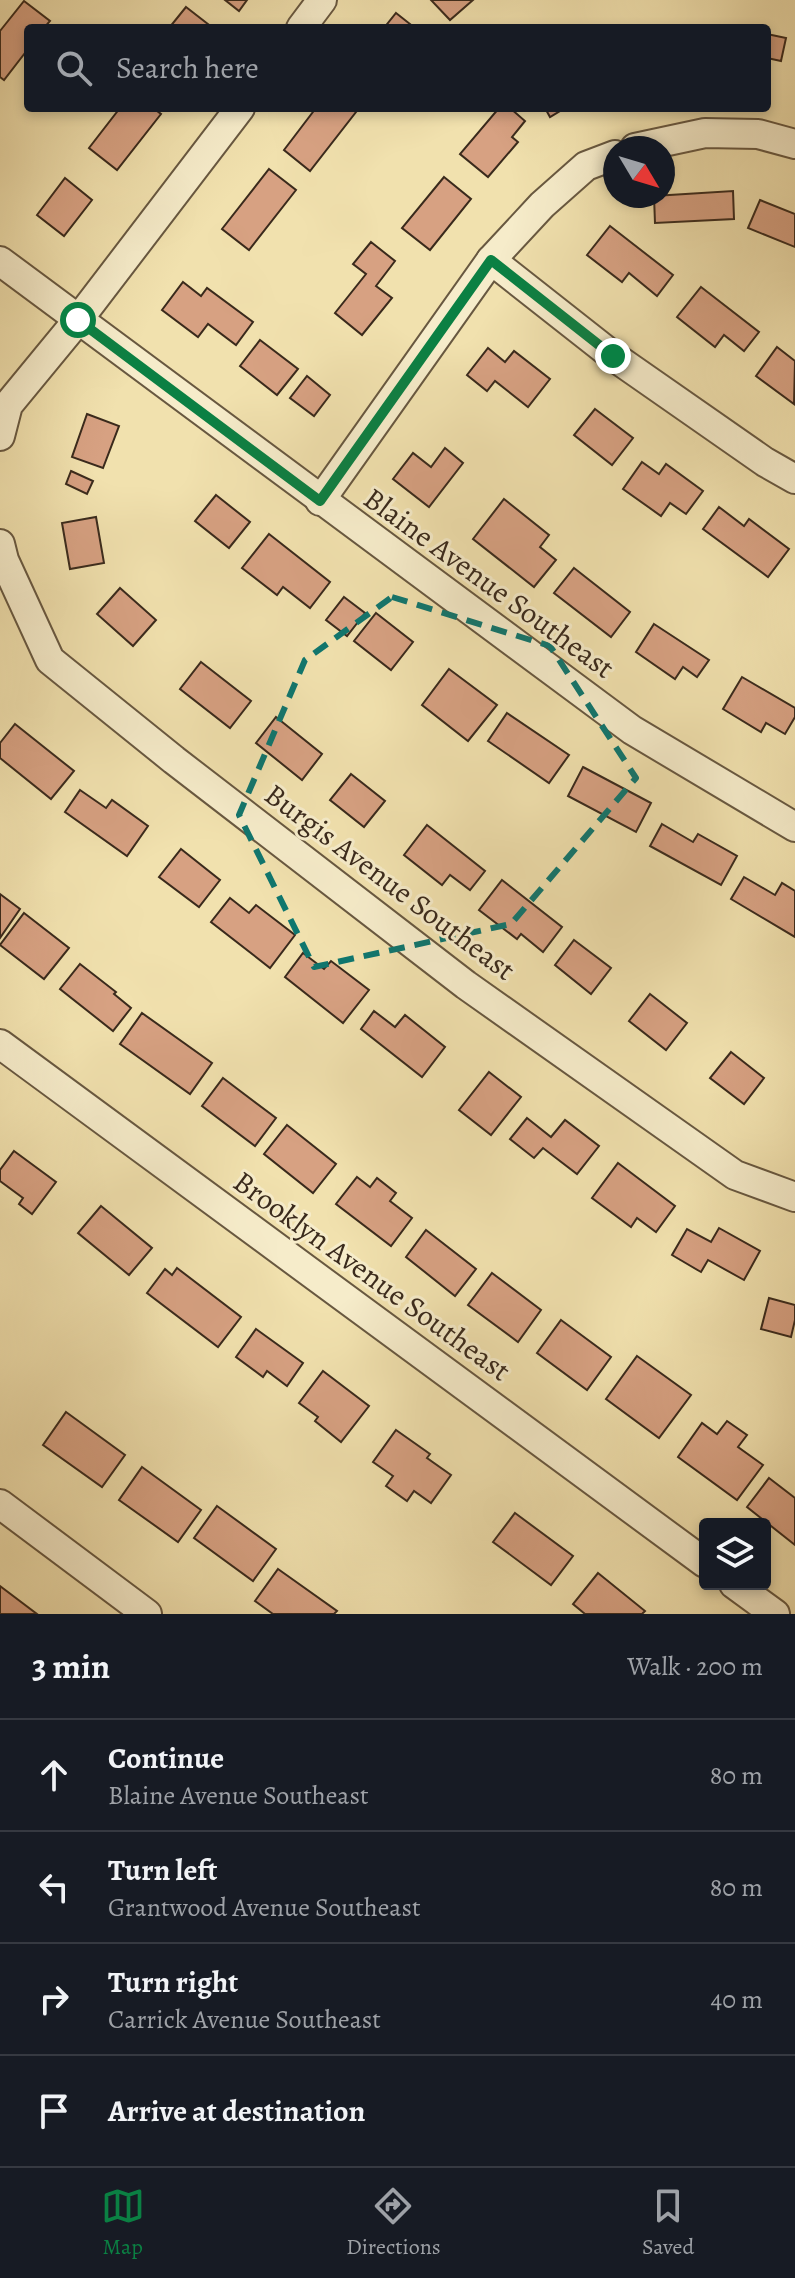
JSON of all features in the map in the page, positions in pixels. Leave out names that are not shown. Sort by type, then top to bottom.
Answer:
[{"type":"street","points":[[304,24],[322,0]]},
{"type":"street","points":[[0,436],[8,405],[78,320],[237,112]]},
{"type":"street","points":[[675,139],[705,133],[758,134],[795,144]]},
{"type":"street","points":[[320,501],[491,260],[542,205],[586,166],[603,160]]},
{"type":"street","points":[[491,260],[613,356],[765,462],[795,479]]},
{"type":"street","name":"Blaine Avenue Southeast","points":[[0,261],[632,730],[795,827]]},
{"type":"street","name":"Burgis Avenue Southeast","points":[[2,552],[50,660],[174,760],[466,985],[735,1175],[795,1197]]},
{"type":"street","name":"Brooklyn Avenue Southeast","points":[[0,1044],[699,1559]]},
{"type":"street","points":[[0,1504],[147,1614]]},
{"type":"street","points":[[742,1590],[775,1614]]},
{"type":"highlighted area","points":[[392,597],[550,646],[636,778],[511,924],[314,967],[239,815],[305,660]]},
{"type":"building","points":[[225,0],[247,0],[239,11]]},
{"type":"building","points":[[431,0],[473,0],[450,20]]},
{"type":"building","points":[[24,1],[50,21],[47,24],[24,24],[24,54],[4,80],[0,77],[0,31]]},
{"type":"building","points":[[186,7],[208,24],[172,24]]},
{"type":"building","points":[[396,13],[410,24],[387,24]]},
{"type":"building","points":[[771,35],[786,38],[781,61],[771,59]]},
{"type":"building","points":[[117,112],[161,114],[117,170],[89,148]]},
{"type":"building","points":[[313,112],[356,112],[310,171],[284,150]]},
{"type":"building","points":[[496,112],[515,112],[525,121],[512,137],[518,142],[488,177],[460,154]]},
{"type":"building","points":[[269,169],[296,190],[249,250],[222,229]]},
{"type":"building","points":[[444,177],[471,199],[430,250],[402,228]]},
{"type":"building","points":[[65,178],[92,200],[64,236],[37,215]]},
{"type":"building","points":[[733,191],[734,219],[655,223],[654,208],[675,208],[675,195]]},
{"type":"building","points":[[760,200],[795,214],[795,247],[748,228]]},
{"type":"building","points":[[610,226],[673,275],[657,296],[629,273],[622,282],[587,255]]},
{"type":"building","points":[[371,242],[395,261],[376,286],[392,298],[362,335],[335,313],[366,274],[353,264]]},
{"type":"building","points":[[183,282],[201,296],[207,288],[253,322],[236,345],[208,324],[198,337],[162,310]]},
{"type":"building","points":[[701,287],[759,332],[744,351],[724,335],[715,347],[677,317]]},
{"type":"building","points":[[260,340],[298,369],[277,395],[240,366]]},
{"type":"building","points":[[777,347],[795,361],[794,404],[756,376]]},
{"type":"building","points":[[488,348],[505,362],[514,351],[550,379],[528,407],[495,381],[487,391],[467,375]]},
{"type":"building","points":[[307,376],[330,395],[314,416],[290,398]]},
{"type":"building","points":[[595,409],[633,438],[612,465],[574,435]]},
{"type":"building","points":[[87,414],[119,426],[103,468],[72,457]]},
{"type":"building","points":[[445,448],[463,463],[429,507],[393,479],[413,453],[431,467]]},
{"type":"building","points":[[642,462],[659,474],[666,464],[703,491],[686,514],[670,503],[661,516],[623,489]]},
{"type":"building","points":[[71,471],[93,481],[87,494],[66,484]]},
{"type":"building","points":[[216,495],[250,522],[229,548],[195,521]]},
{"type":"building","points":[[504,499],[549,535],[540,547],[556,560],[534,587],[473,539]]},
{"type":"building","points":[[719,507],[744,526],[749,519],[789,549],[768,577],[703,529]]},
{"type":"building","points":[[96,517],[104,563],[70,569],[62,523]]},
{"type":"building","points":[[269,534],[330,582],[310,608],[283,587],[277,595],[242,568]]},
{"type":"building","points":[[574,568],[630,612],[611,637],[554,593]]},
{"type":"building","points":[[120,588],[156,620],[133,646],[97,614]]},
{"type":"building","points":[[344,597],[365,613],[347,636],[326,620]]},
{"type":"building","points":[[376,613],[413,642],[391,670],[354,641]]},
{"type":"building","points":[[654,624],[709,660],[697,677],[683,667],[675,679],[636,652]]},
{"type":"building","points":[[201,662],[251,701],[230,728],[180,689]]},
{"type":"building","points":[[449,669],[497,705],[468,741],[422,705]]},
{"type":"building","points":[[742,677],[795,708],[795,717],[785,734],[766,723],[761,732],[723,709]]},
{"type":"building","points":[[507,713],[569,755],[549,783],[488,741]]},
{"type":"building","points":[[276,717],[322,754],[302,780],[256,743]]},
{"type":"building","points":[[15,724],[74,771],[51,799],[0,758],[0,743]]},
{"type":"building","points":[[583,767],[651,803],[636,832],[568,796]]},
{"type":"building","points":[[351,774],[385,801],[364,827],[330,800]]},
{"type":"building","points":[[80,790],[106,808],[112,800],[148,826],[127,856],[65,812]]},
{"type":"building","points":[[662,824],[693,842],[698,834],[737,856],[721,885],[650,846]]},
{"type":"building","points":[[427,825],[485,871],[470,890],[450,875],[442,885],[404,855]]},
{"type":"building","points":[[181,849],[220,880],[199,907],[159,877]]},
{"type":"building","points":[[744,877],[775,895],[782,883],[795,891],[795,937],[731,899]]},
{"type":"building","points":[[502,880],[562,927],[543,952],[521,934],[517,939],[479,910]]},
{"type":"building","points":[[0,894],[20,909],[0,938]]},
{"type":"building","points":[[230,898],[249,913],[256,905],[295,935],[270,968],[211,922]]},
{"type":"building","points":[[24,913],[69,948],[44,979],[0,945]]},
{"type":"building","points":[[574,940],[611,968],[591,994],[555,965]]},
{"type":"building","points":[[303,953],[324,969],[331,961],[369,990],[343,1023],[285,977]]},
{"type":"building","points":[[80,964],[131,1008],[113,1031],[60,989]]},
{"type":"building","points":[[650,994],[687,1023],[666,1050],[629,1021]]},
{"type":"building","points":[[374,1011],[395,1027],[405,1015],[445,1047],[422,1077],[361,1029]]},
{"type":"building","points":[[142,1013],[212,1063],[190,1094],[120,1044]]},
{"type":"building","points":[[731,1052],[764,1078],[744,1104],[710,1078]]},
{"type":"building","points":[[489,1072],[521,1097],[491,1135],[459,1110]]},
{"type":"building","points":[[223,1078],[276,1118],[255,1146],[202,1106]]},
{"type":"building","points":[[527,1118],[551,1137],[565,1120],[599,1146],[577,1174],[543,1148],[534,1158],[510,1139]]},
{"type":"building","points":[[287,1125],[336,1164],[313,1193],[264,1154]]},
{"type":"building","points":[[14,1151],[56,1182],[32,1214],[19,1204],[23,1198],[0,1181],[0,1170]]},
{"type":"building","points":[[618,1163],[675,1206],[656,1232],[637,1218],[631,1227],[592,1198]]},
{"type":"building","points":[[357,1177],[370,1187],[377,1178],[396,1193],[390,1201],[412,1218],[391,1246],[336,1204]]},
{"type":"building","points":[[101,1206],[152,1248],[129,1275],[78,1233]]},
{"type":"building","points":[[719,1228],[760,1251],[744,1280],[708,1260],[701,1272],[672,1255],[687,1229],[711,1242]]},
{"type":"building","points":[[426,1230],[476,1269],[455,1296],[406,1257]]},
{"type":"building","points":[[177,1268],[241,1317],[218,1347],[147,1293],[165,1269],[172,1275]]},
{"type":"building","points":[[492,1273],[541,1310],[518,1342],[468,1305]]},
{"type":"building","points":[[769,1298],[795,1305],[791,1337],[761,1329]]},
{"type":"building","points":[[561,1320],[611,1357],[587,1390],[537,1353]]},
{"type":"building","points":[[256,1329],[303,1363],[287,1386],[267,1371],[263,1377],[236,1357]]},
{"type":"building","points":[[637,1356],[691,1395],[659,1438],[606,1399]]},
{"type":"building","points":[[323,1371],[369,1406],[341,1442],[315,1421],[318,1417],[299,1403]]},
{"type":"building","points":[[66,1412],[125,1455],[102,1487],[43,1445]]},
{"type":"building","points":[[727,1421],[747,1435],[738,1447],[763,1465],[737,1500],[678,1457],[702,1423],[717,1434]]},
{"type":"building","points":[[396,1430],[430,1454],[427,1458],[451,1475],[431,1503],[414,1491],[407,1501],[386,1486],[393,1476],[373,1462]]},
{"type":"building","points":[[142,1467],[201,1510],[178,1542],[119,1500]]},
{"type":"building","points":[[769,1478],[795,1498],[795,1545],[771,1526],[771,1518],[761,1518],[747,1507]]},
{"type":"building","points":[[217,1506],[276,1549],[253,1581],[194,1538]]},
{"type":"building","points":[[515,1513],[573,1556],[551,1585],[493,1542]]},
{"type":"building","points":[[278,1569],[337,1611],[334,1614],[273,1614],[255,1601]]},
{"type":"building","points":[[598,1573],[645,1611],[642,1614],[585,1614],[573,1604]]},
{"type":"building","points":[[0,1586],[37,1614],[0,1614]]},
{"type":"route","points":[[78,320],[320,501],[491,260],[613,356]]}]
